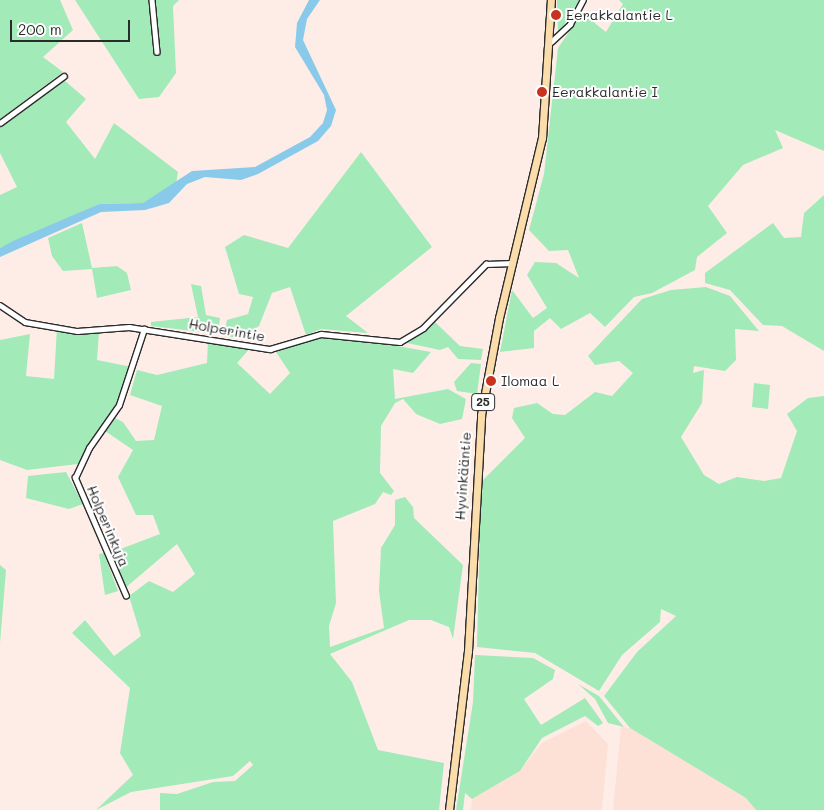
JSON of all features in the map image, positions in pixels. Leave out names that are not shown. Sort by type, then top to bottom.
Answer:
[{"type":"highway","name":"Hyvinkääntie","points":[[449,810],[468,652],[480,424],[513,263],[540,154],[551,42],[551,0]]},
{"type":"street","points":[[152,0],[157,52]]},
{"type":"street","points":[[551,42],[570,24],[583,0]]},
{"type":"street","points":[[0,123],[64,76]]},
{"type":"street","name":"Holperintie","points":[[0,305],[25,322],[77,331],[144,329],[270,349],[321,334],[400,342],[423,328],[486,264],[513,263]]},
{"type":"street","name":"Holperinkuja","points":[[126,596],[75,478],[88,448],[119,404],[144,329]]},
{"type":"shaded area","points":[[586,721],[608,744],[602,810],[471,810],[472,799],[519,772],[542,743]]},
{"type":"shaded area","points":[[621,727],[630,728],[746,798],[756,810],[613,810]]},
{"type":"green space","points":[[0,0],[60,0],[73,30],[43,57],[63,72],[0,119]]},
{"type":"green space","points":[[75,0],[179,0],[173,6],[176,73],[159,97],[139,99]]},
{"type":"green space","points":[[557,0],[579,0],[560,32],[558,31]]},
{"type":"green space","points":[[619,0],[824,0],[824,151],[775,130],[783,148],[743,165],[708,206],[727,233],[697,257],[695,270],[652,293],[634,297],[605,327],[590,313],[561,329],[550,318],[534,331],[534,348],[500,352],[512,290],[533,318],[547,308],[527,275],[535,262],[556,263],[579,278],[568,250],[549,251],[529,230],[544,174],[558,48],[582,13],[606,32],[623,4]]},
{"type":"green space","points":[[64,80],[86,99],[66,122],[95,159],[114,123],[178,172],[176,184],[143,203],[99,204],[0,248],[0,195],[17,187],[0,153],[0,127]]},
{"type":"green space","points":[[361,152],[432,247],[346,316],[368,333],[321,329],[306,335],[290,287],[272,293],[259,326],[241,338],[224,336],[227,320],[248,314],[253,297],[239,294],[225,247],[244,235],[288,248]]},
{"type":"green space","points":[[824,195],[824,351],[782,326],[763,325],[730,290],[705,283],[705,273],[773,223],[784,238],[801,237],[804,213]]},
{"type":"green space","points":[[82,223],[92,268],[117,266],[127,273],[131,290],[97,298],[92,269],[63,271],[52,256],[48,238]]},
{"type":"green space","points":[[191,284],[201,286],[206,315],[220,318],[218,334],[151,326],[151,322],[198,317]]},
{"type":"green space","points":[[706,287],[730,296],[759,331],[735,329],[736,360],[725,371],[694,366],[693,373],[704,370],[702,403],[681,437],[704,475],[719,484],[737,477],[764,481],[781,478],[797,431],[787,414],[808,398],[824,396],[824,810],[756,810],[746,798],[630,728],[604,696],[637,652],[676,616],[661,609],[660,622],[622,655],[599,691],[535,653],[477,647],[481,482],[525,438],[512,418],[514,408],[537,403],[553,414],[565,415],[595,392],[612,396],[633,373],[619,361],[595,365],[588,356],[642,299],[671,290]]},
{"type":"green space","points":[[435,322],[460,346],[483,349],[481,360],[458,359],[448,347],[440,350],[407,343]]},
{"type":"green space","points":[[57,328],[76,334],[99,332],[97,360],[132,367],[116,404],[78,464],[27,470],[0,460],[0,340],[30,334],[26,376],[54,379]]},
{"type":"green space","points":[[321,336],[342,336],[431,352],[413,373],[393,369],[395,399],[448,389],[466,399],[462,419],[440,424],[416,414],[403,399],[395,403],[381,426],[380,473],[394,491],[391,495],[383,492],[375,504],[333,521],[336,603],[329,626],[330,647],[384,628],[379,591],[381,548],[395,525],[395,500],[405,497],[413,507],[414,518],[463,565],[453,639],[449,627],[431,620],[409,620],[330,654],[352,682],[378,750],[444,763],[439,810],[160,810],[160,793],[177,794],[213,782],[235,781],[253,765],[250,761],[233,776],[131,792],[96,810],[133,775],[120,753],[130,688],[72,633],[85,620],[114,656],[141,636],[129,596],[149,581],[173,592],[195,574],[177,544],[124,589],[110,553],[160,534],[153,515],[136,515],[118,477],[133,450],[105,431],[115,418],[123,422],[136,441],[154,440],[162,406],[130,395],[137,370],[157,375],[207,363],[208,340],[252,346],[237,363],[270,394],[290,373],[276,352]]},
{"type":"green space","points":[[471,363],[481,364],[477,394],[457,391],[454,382]]},
{"type":"green space","points":[[754,383],[770,385],[768,409],[752,407]]},
{"type":"green space","points":[[66,472],[83,504],[69,509],[26,498],[28,476]]},
{"type":"green space","points":[[104,553],[118,591],[105,595],[99,554]]},
{"type":"green space","points":[[0,565],[6,570],[0,643]]},
{"type":"green space","points":[[475,655],[533,658],[555,670],[553,679],[524,699],[541,725],[585,698],[603,723],[598,726],[585,716],[542,738],[520,771],[472,799],[465,793],[463,810],[456,810],[473,702]]},
{"type":"green space","points":[[578,684],[599,696],[624,727],[608,723],[595,699]]},
{"type":"water","points":[[309,0],[320,0],[307,19],[303,40],[336,110],[331,126],[318,141],[258,174],[241,180],[205,177],[187,184],[169,203],[145,210],[101,212],[0,257],[0,248],[13,241],[99,204],[143,203],[192,171],[255,167],[310,137],[323,123],[327,110],[324,95],[295,47],[297,23]]},
{"type":"place","name":"Eerakkalantie L","points":[[556,15]]},
{"type":"place","name":"Eerakkalantie I","points":[[542,92]]},
{"type":"place","name":"Ilomaa L","points":[[491,381]]}]
